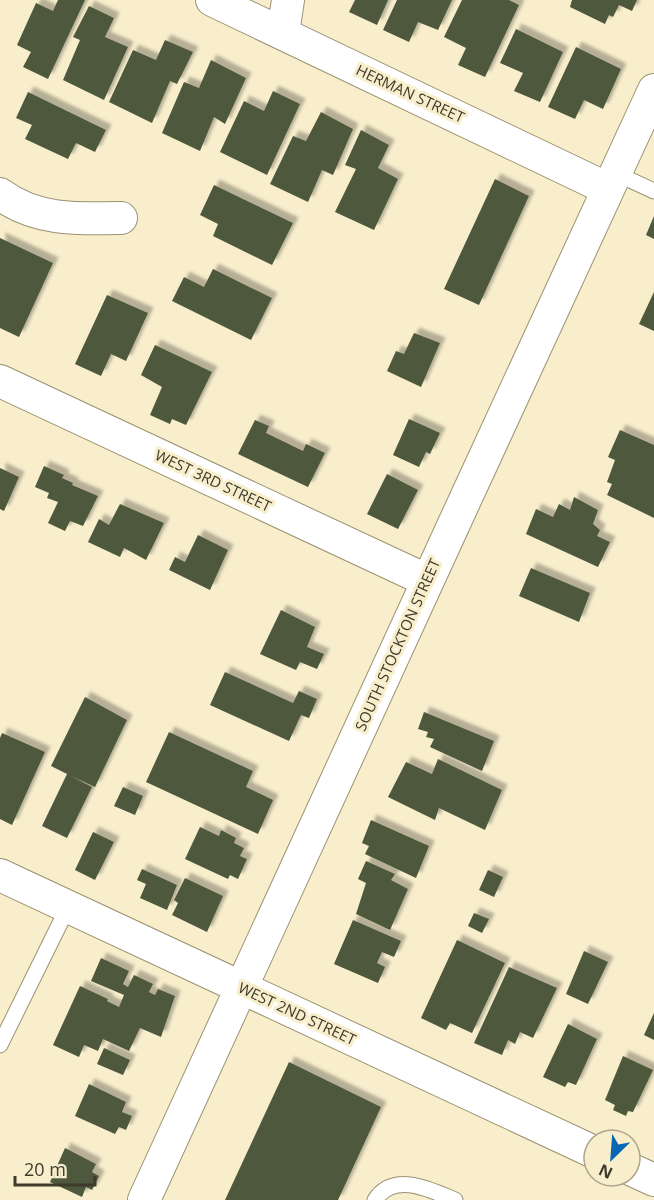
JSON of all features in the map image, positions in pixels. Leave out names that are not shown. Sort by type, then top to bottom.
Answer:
[{"type":"street","name":"HERMAN STREET","points":[[212,0],[612,181]]},
{"type":"street","points":[[283,33],[288,0]]},
{"type":"street","name":"SOUTH STOCKTON STREET","points":[[144,1200],[426,580],[654,90]]},
{"type":"street","points":[[0,194],[9,201],[62,219],[121,219]]},
{"type":"street","name":"WEST 3RD STREET","points":[[0,381],[426,580]]},
{"type":"street","name":"WEST 2ND STREET","points":[[0,875],[582,1146]]},
{"type":"lane","points":[[612,181],[654,191]]},
{"type":"lane","points":[[0,1045],[68,907]]},
{"type":"lane","points":[[375,1200],[392,1185],[416,1185],[455,1200]]},
{"type":"building","points":[[58,0],[85,0],[48,79],[23,67],[31,52],[17,45],[36,3],[53,11]]},
{"type":"building","points":[[355,0],[388,0],[377,25],[349,12]]},
{"type":"building","points":[[397,0],[452,0],[438,30],[418,22],[409,42],[383,30]]},
{"type":"building","points":[[462,0],[509,0],[519,5],[485,77],[458,65],[466,48],[444,37]]},
{"type":"building","points":[[572,0],[637,0],[632,11],[619,5],[613,17],[609,15],[605,24],[570,7]]},
{"type":"building","points":[[89,6],[114,18],[105,37],[128,47],[104,100],[63,80],[80,40],[73,37]]},
{"type":"building","points":[[516,29],[563,52],[540,102],[514,91],[523,73],[500,63]]},
{"type":"building","points":[[165,40],[193,52],[177,84],[170,81],[152,123],[109,102],[133,50],[156,60]]},
{"type":"building","points":[[576,47],[621,69],[603,109],[584,100],[575,119],[548,107]]},
{"type":"building","points":[[211,60],[246,78],[225,124],[214,117],[200,151],[162,133],[184,82],[199,88]]},
{"type":"building","points":[[273,91],[300,104],[267,175],[220,152],[244,101],[264,111]]},
{"type":"building","points":[[28,92],[106,130],[95,152],[76,143],[68,159],[25,139],[32,125],[16,118]]},
{"type":"building","points":[[321,112],[353,129],[333,175],[322,170],[308,202],[270,184],[293,136],[306,141]]},
{"type":"building","points":[[361,130],[389,145],[378,168],[398,179],[374,230],[335,212],[356,169],[345,165]]},
{"type":"building","points":[[495,179],[529,196],[479,305],[444,289]]},
{"type":"building","points":[[214,185],[293,223],[272,265],[213,236],[218,224],[200,215]]},
{"type":"building","points":[[654,216],[654,239],[646,235]]},
{"type":"building","points":[[0,238],[53,263],[19,337],[0,328]]},
{"type":"building","points":[[213,269],[272,298],[251,340],[172,301],[184,277],[204,287]]},
{"type":"building","points":[[654,292],[654,331],[639,324]]},
{"type":"building","points":[[107,295],[148,313],[126,361],[111,354],[101,376],[75,364]]},
{"type":"building","points":[[414,333],[440,343],[421,387],[387,371],[396,351],[404,354]]},
{"type":"building","points":[[155,345],[212,372],[186,425],[172,419],[170,424],[150,415],[162,387],[141,375]]},
{"type":"building","points":[[409,419],[440,433],[430,454],[426,452],[419,467],[393,455]]},
{"type":"building","points":[[255,420],[269,426],[266,433],[303,451],[306,444],[325,453],[308,487],[238,454]]},
{"type":"building","points":[[620,430],[654,445],[654,518],[607,495],[612,484],[607,482],[615,460],[608,457]]},
{"type":"building","points":[[44,466],[64,475],[62,478],[73,483],[72,485],[98,496],[83,526],[70,521],[65,531],[48,523],[58,502],[47,498],[49,493],[35,487]]},
{"type":"building","points":[[0,468],[19,477],[4,511],[0,509]]},
{"type":"building","points":[[387,474],[418,490],[398,529],[367,514]]},
{"type":"building","points":[[574,497],[598,510],[593,524],[600,530],[597,536],[610,542],[598,567],[526,534],[536,509],[553,517],[559,504],[570,510]]},
{"type":"building","points":[[120,504],[164,523],[146,560],[124,548],[120,557],[88,542],[99,519],[109,525]]},
{"type":"building","points":[[198,535],[228,550],[210,590],[169,570],[175,557],[185,562]]},
{"type":"building","points":[[531,568],[590,593],[579,622],[519,596]]},
{"type":"building","points":[[281,610],[315,627],[307,647],[324,654],[317,669],[300,662],[296,670],[260,654]]},
{"type":"building","points":[[225,672],[293,703],[299,691],[317,699],[309,718],[301,715],[289,741],[210,705]]},
{"type":"building","points":[[85,697],[127,720],[95,787],[71,776],[92,787],[67,838],[42,826],[67,774],[51,766]]},
{"type":"building","points":[[424,712],[494,741],[482,771],[430,747],[434,739],[426,737],[428,732],[418,729]]},
{"type":"building","points":[[169,732],[253,771],[246,787],[273,800],[258,834],[146,782]]},
{"type":"building","points":[[2,733],[45,752],[12,825],[0,819],[0,738]]},
{"type":"building","points":[[438,759],[502,790],[485,830],[439,808],[435,820],[388,797],[406,762],[432,774]]},
{"type":"building","points":[[123,787],[143,796],[135,815],[114,806]]},
{"type":"building","points":[[371,820],[429,846],[416,878],[365,854],[369,846],[362,843]]},
{"type":"building","points":[[200,827],[219,836],[221,830],[236,838],[234,843],[244,848],[240,856],[247,859],[238,879],[230,875],[228,879],[185,859]]},
{"type":"building","points":[[93,832],[114,842],[95,880],[75,870]]},
{"type":"building","points":[[366,861],[395,874],[391,880],[408,889],[390,930],[356,914],[366,883],[358,879]]},
{"type":"building","points":[[142,869],[177,885],[167,910],[140,898],[146,884],[137,880]]},
{"type":"building","points":[[488,870],[503,877],[494,897],[479,890]]},
{"type":"building","points":[[185,878],[223,896],[207,932],[172,915],[178,903],[174,900]]},
{"type":"building","points":[[474,913],[489,919],[482,933],[468,926]]},
{"type":"building","points":[[353,920],[401,941],[394,957],[382,952],[377,963],[385,967],[378,983],[334,964]]},
{"type":"building","points":[[457,940],[505,963],[472,1033],[450,1023],[446,1030],[421,1018]]},
{"type":"building","points":[[584,951],[608,962],[588,1004],[566,994]]},
{"type":"building","points":[[101,958],[129,971],[123,984],[128,987],[134,975],[153,984],[149,992],[155,995],[158,989],[175,996],[161,1037],[140,1028],[129,1051],[103,1039],[98,1051],[84,1045],[79,1057],[53,1045],[80,986],[108,999],[107,1001],[119,1007],[124,995],[91,981]]},
{"type":"building","points":[[509,967],[557,988],[533,1038],[520,1032],[515,1044],[508,1040],[502,1055],[474,1043]]},
{"type":"building","points":[[654,1013],[654,1040],[644,1035]]},
{"type":"building","points":[[568,1024],[597,1039],[576,1085],[568,1082],[565,1087],[543,1077]]},
{"type":"building","points":[[104,1048],[130,1060],[123,1075],[97,1064]]},
{"type":"building","points":[[623,1056],[653,1070],[633,1112],[628,1111],[626,1116],[613,1110],[615,1105],[605,1100]]},
{"type":"building","points":[[289,1062],[381,1107],[338,1200],[225,1200]]},
{"type":"building","points":[[89,1084],[126,1102],[122,1112],[132,1116],[126,1130],[119,1127],[115,1134],[75,1116]]},
{"type":"building","points":[[65,1148],[96,1164],[92,1172],[99,1176],[92,1190],[86,1187],[82,1197],[50,1182]]}]
